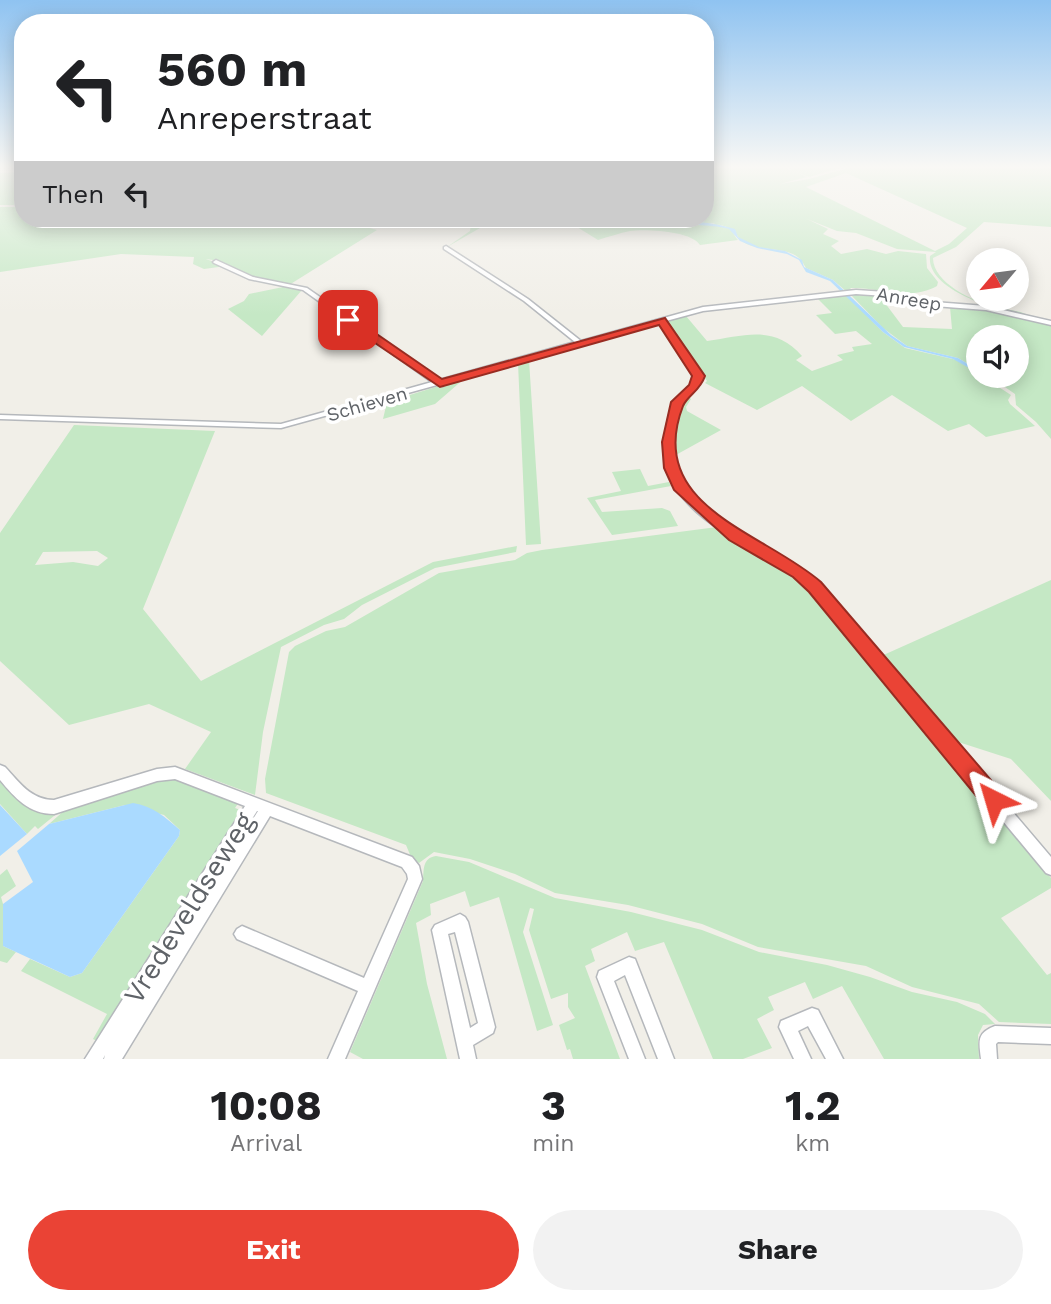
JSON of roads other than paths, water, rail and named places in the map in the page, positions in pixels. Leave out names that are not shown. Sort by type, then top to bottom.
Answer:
[{"type":"street","points":[[446,248],[526,300],[581,344]]},
{"type":"street","points":[[216,262],[251,278],[304,289],[440,383]]},
{"type":"street","name":"Schieven","points":[[0,417],[269,427],[304,422],[710,308],[846,293]]},
{"type":"street","name":"Anreep","points":[[846,293],[876,293],[934,304],[986,308],[1051,323]]},
{"type":"street","points":[[662,321],[699,376],[695,387],[678,402],[669,442],[671,468],[681,490],[735,536],[799,572],[815,587],[1051,868]]},
{"type":"street","points":[[0,771],[30,802],[43,807],[54,807],[157,775],[175,773],[407,862],[414,871],[415,879],[336,1059]]},
{"type":"street","name":"Vredeveldseweg","points":[[93,1059],[261,806]]},
{"type":"street","name":"Vredeveldseweg","points":[[112,1059],[261,806]]},
{"type":"street","points":[[464,1041],[487,1027],[460,922],[440,930],[464,1041],[468,1059]]},
{"type":"street","points":[[243,934],[367,987]]},
{"type":"street","points":[[637,1059],[606,977],[629,965],[666,1059]]},
{"type":"street","points":[[803,1059],[787,1027],[812,1016],[835,1059]]},
{"type":"street","points":[[989,1059],[987,1041],[995,1034],[1051,1036]]},
{"type":"water","points":[[714,224],[735,229],[738,237],[759,247],[785,251],[802,260],[804,267],[833,280],[891,335],[907,346],[958,358],[966,363],[966,366],[953,359],[904,347],[883,332],[830,281],[806,272],[799,260],[740,241],[729,229]]},
{"type":"water","points":[[133,803],[153,809],[180,830],[179,836],[82,973],[70,977],[3,946],[3,904],[33,882],[17,851],[49,824]]},
{"type":"water","points":[[0,805],[27,834],[0,856]]}]
